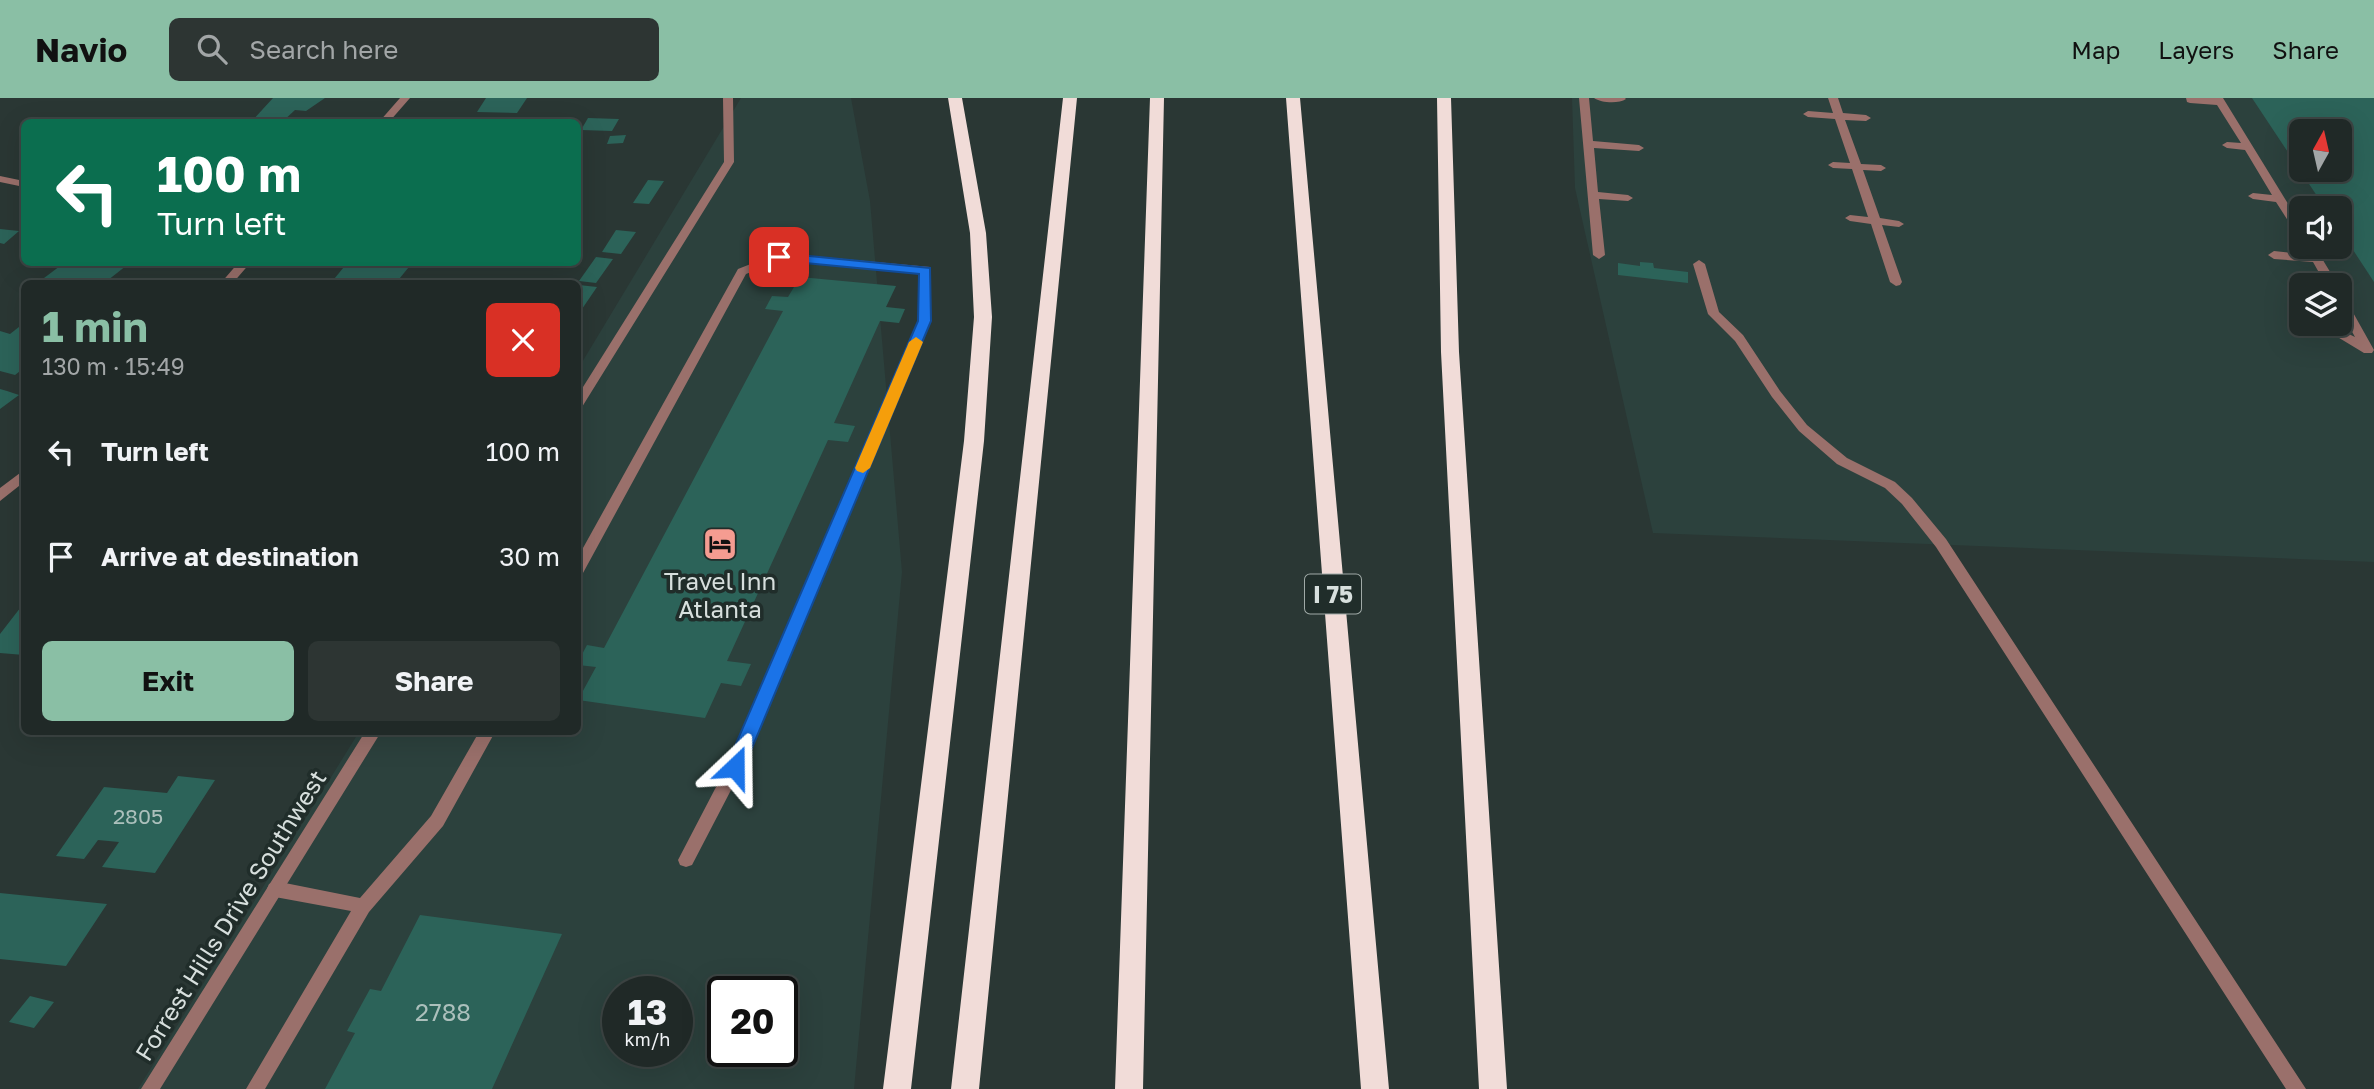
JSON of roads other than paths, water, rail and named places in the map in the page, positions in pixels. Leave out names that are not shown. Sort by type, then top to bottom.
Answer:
[{"type":"highway","points":[[897,1089],[974,441],[983,317],[978,233],[955,98]]},
{"type":"highway","points":[[965,1089],[1070,98]]},
{"type":"highway","points":[[1129,1089],[1157,98]]},
{"type":"highway","name":"I 75","points":[[1293,98],[1375,1089]]},
{"type":"highway","points":[[1444,98],[1450,352],[1493,1089]]},
{"type":"street","points":[[387,119],[405,98]]},
{"type":"street","points":[[581,399],[729,162],[728,98]]},
{"type":"street","points":[[1584,98],[1599,256]]},
{"type":"street","points":[[1599,98],[1621,99]]},
{"type":"street","points":[[1833,98],[1896,282]]},
{"type":"street","points":[[2190,100],[2219,100],[2289,214]]},
{"type":"street","points":[[1808,114],[1866,118]]},
{"type":"street","points":[[1588,144],[1639,148]]},
{"type":"street","points":[[2227,145],[2249,147]]},
{"type":"street","points":[[1833,165],[1881,168]]},
{"type":"street","points":[[0,179],[21,183]]},
{"type":"street","points":[[1593,195],[1628,198]]},
{"type":"street","points":[[2253,197],[2280,199]]},
{"type":"street","points":[[1850,218],[1899,223]]},
{"type":"street","points":[[2274,256],[2289,257]]},
{"type":"street","points":[[581,564],[742,272],[779,257],[926,271],[925,321],[735,767],[686,860]]},
{"type":"street","points":[[2317,259],[2325,273]]},
{"type":"street","points":[[1699,264],[1714,314],[1739,338],[1776,394],[1803,428],[1842,461],[1890,485],[1941,542],[2297,1089]]},
{"type":"street","points":[[229,280],[243,266]]},
{"type":"street","points":[[2352,320],[2371,351]]},
{"type":"street","points":[[2343,336],[2371,351]]},
{"type":"street","points":[[0,496],[21,478]]},
{"type":"street","name":"Forrest Hills Drive Southwest","points":[[150,1089],[371,735]]},
{"type":"street","points":[[255,1089],[363,906],[437,821],[485,735]]},
{"type":"street","points":[[275,889],[363,906]]},
{"type":"place","name":"Travel Inn Atlanta","points":[[720,544]]}]
